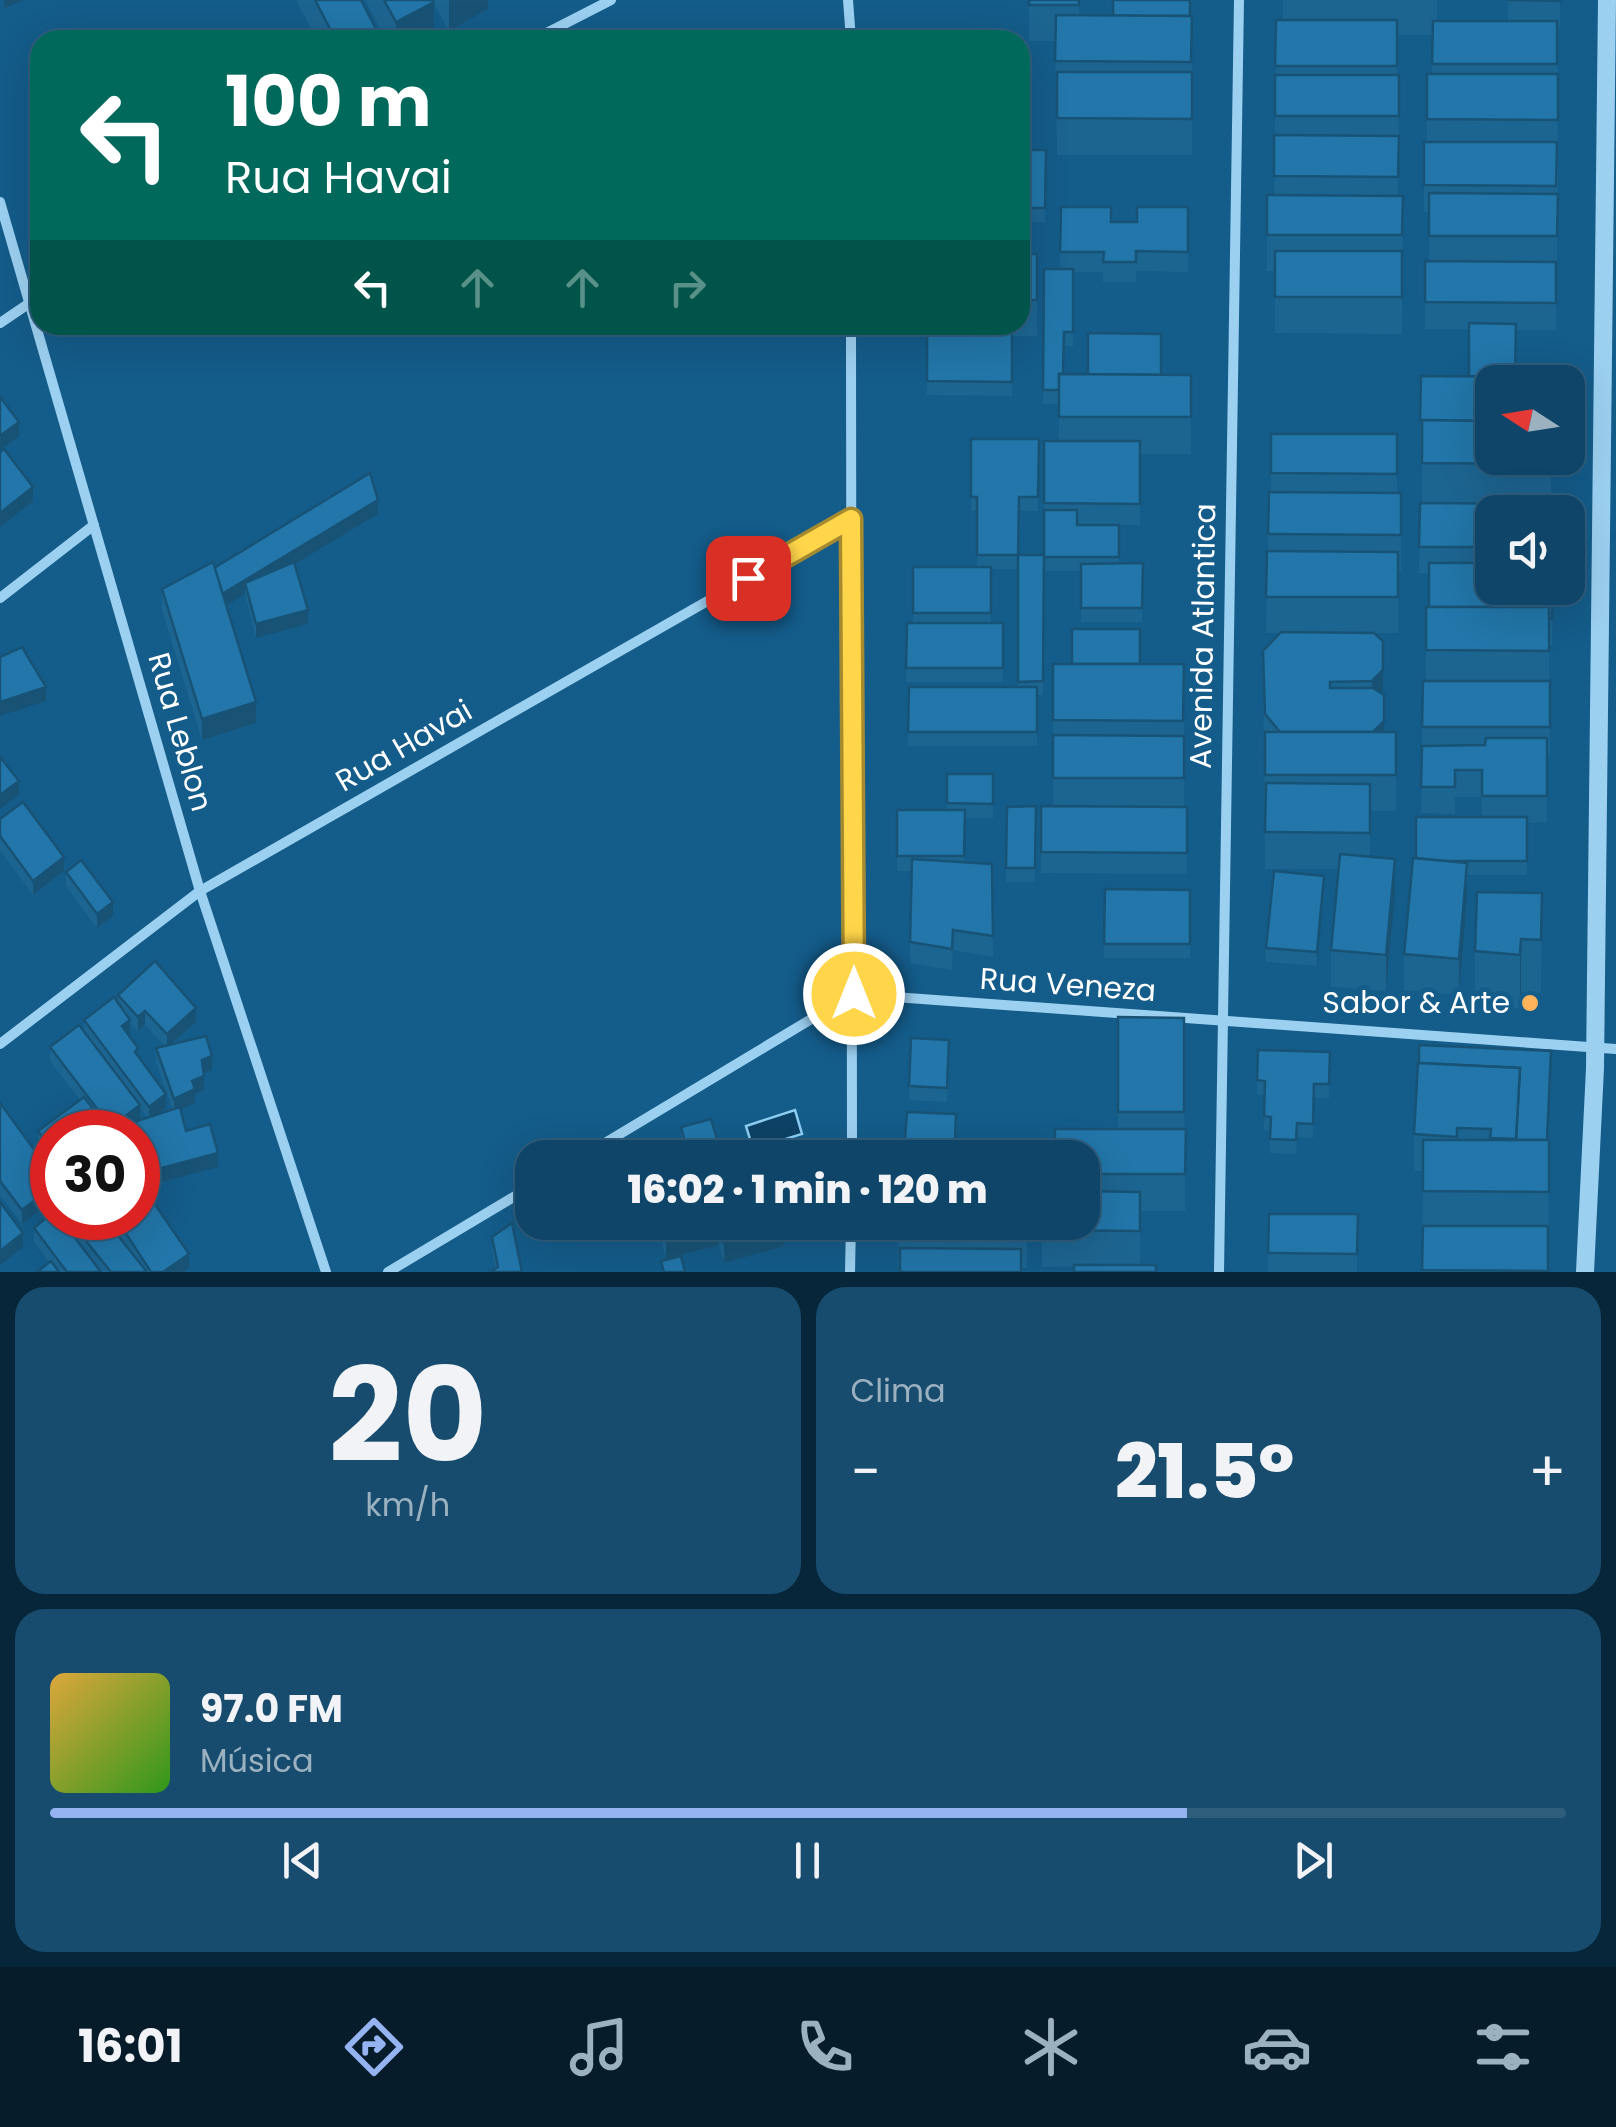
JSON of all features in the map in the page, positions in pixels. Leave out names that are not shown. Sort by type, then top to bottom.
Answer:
[{"type":"street","points":[[552,30],[610,0]]},
{"type":"street","points":[[848,0],[850,30]]},
{"type":"street","name":"Avenida Atlantica","points":[[1219,1272],[1239,0]]},
{"type":"street","points":[[1585,1272],[1596,1048],[1607,0]]},
{"type":"street","name":"Rua Leblon","points":[[0,202],[30,309]]},
{"type":"street","points":[[0,323],[28,302]]},
{"type":"street","name":"Rua Leblon","points":[[38,335],[200,892],[326,1272]]},
{"type":"street","points":[[851,335],[852,1140]]},
{"type":"street","name":"Rua Havai","points":[[0,1044],[200,892],[851,519]]},
{"type":"street","points":[[0,598],[94,525]]},
{"type":"street","points":[[610,1140],[854,994]]},
{"type":"street","name":"Rua Veneza","points":[[854,994],[1616,1049]]},
{"type":"street","points":[[388,1272],[515,1196]]},
{"type":"street","points":[[850,1272],[851,1240]]},
{"type":"water","points":[[795,1110],[802,1134],[782,1140],[750,1140],[746,1126]]},
{"type":"building","points":[[315,0],[361,0],[376,29],[374,30],[331,30]]},
{"type":"building","points":[[384,0],[433,0],[434,2],[396,22]]},
{"type":"building","points":[[1029,0],[1079,0],[1079,5],[1029,5]]},
{"type":"building","points":[[1113,0],[1190,0],[1190,16],[1113,16]]},
{"type":"building","points":[[1056,15],[1192,16],[1191,62],[1055,61]]},
{"type":"building","points":[[1276,20],[1397,20],[1397,66],[1275,66]]},
{"type":"building","points":[[1433,21],[1557,21],[1557,64],[1432,64]]},
{"type":"building","points":[[1057,72],[1192,72],[1192,119],[1057,118]]},
{"type":"building","points":[[1427,74],[1558,74],[1558,120],[1427,119]]},
{"type":"building","points":[[1275,75],[1399,75],[1399,116],[1275,116]]},
{"type":"building","points":[[1274,135],[1399,136],[1398,177],[1274,176]]},
{"type":"building","points":[[1424,142],[1557,142],[1556,186],[1424,185]]},
{"type":"building","points":[[1030,150],[1046,150],[1045,208],[1030,208]]},
{"type":"building","points":[[1429,193],[1558,194],[1557,236],[1429,236]]},
{"type":"building","points":[[1267,195],[1403,196],[1402,235],[1267,235]]},
{"type":"building","points":[[1061,207],[1111,207],[1111,222],[1137,222],[1137,207],[1188,207],[1188,252],[1136,251],[1136,262],[1103,262],[1104,252],[1060,252]]},
{"type":"building","points":[[1275,251],[1402,251],[1402,297],[1275,297]]},
{"type":"building","points":[[1030,254],[1037,254],[1037,300],[1030,300]]},
{"type":"building","points":[[1425,261],[1556,262],[1556,303],[1425,302]]},
{"type":"building","points":[[1044,269],[1073,269],[1073,332],[1064,332],[1059,390],[1043,390]]},
{"type":"building","points":[[1469,323],[1516,324],[1515,365],[1475,365],[1475,376],[1469,376]]},
{"type":"building","points":[[1088,333],[1161,334],[1161,375],[1088,374]]},
{"type":"building","points":[[927,335],[1012,335],[1012,382],[927,381]]},
{"type":"building","points":[[1059,374],[1191,375],[1191,417],[1059,417]]},
{"type":"building","points":[[1421,376],[1475,376],[1475,421],[1420,421]]},
{"type":"building","points":[[0,397],[19,422],[0,436]]},
{"type":"building","points":[[1422,420],[1475,421],[1475,463],[1422,463]]},
{"type":"building","points":[[1271,434],[1397,434],[1397,474],[1271,473]]},
{"type":"building","points":[[971,439],[1039,439],[1038,497],[1019,497],[1018,555],[977,555]]},
{"type":"building","points":[[1044,441],[1140,441],[1140,504],[1044,503]]},
{"type":"building","points":[[4,449],[33,487],[0,513],[0,452]]},
{"type":"building","points":[[370,473],[378,500],[222,594],[214,568]]},
{"type":"building","points":[[1269,492],[1401,493],[1401,535],[1268,534]]},
{"type":"building","points":[[1420,503],[1475,503],[1475,547],[1419,547]]},
{"type":"building","points":[[1044,510],[1077,510],[1077,525],[1119,525],[1119,557],[1044,557],[1043,681],[1018,682],[1018,555],[1044,555]]},
{"type":"building","points":[[1267,551],[1398,552],[1398,597],[1266,597]]},
{"type":"building","points":[[213,562],[256,702],[202,719],[162,589]]},
{"type":"building","points":[[294,562],[308,610],[256,624],[245,583]]},
{"type":"building","points":[[1143,563],[1142,608],[1081,608],[1081,564]]},
{"type":"building","points":[[1429,563],[1475,563],[1475,605],[1552,605],[1552,619],[1549,607],[1429,607]]},
{"type":"building","points":[[913,567],[991,567],[991,613],[913,613]]},
{"type":"building","points":[[1426,607],[1549,607],[1549,651],[1426,650]]},
{"type":"building","points":[[907,623],[1003,623],[1003,668],[906,668]]},
{"type":"building","points":[[1072,629],[1140,629],[1140,664],[1072,664]]},
{"type":"building","points":[[1281,632],[1374,633],[1383,641],[1383,670],[1372,681],[1330,682],[1330,688],[1373,688],[1384,695],[1384,721],[1373,732],[1280,732],[1265,714],[1263,651]]},
{"type":"building","points":[[22,647],[46,687],[0,702],[0,657]]},
{"type":"building","points":[[1053,664],[1184,664],[1183,721],[1053,720]]},
{"type":"building","points":[[1423,681],[1550,681],[1550,727],[1422,727]]},
{"type":"building","points":[[909,687],[1037,687],[1037,732],[908,732]]},
{"type":"building","points":[[1265,732],[1396,732],[1396,775],[1265,775]]},
{"type":"building","points":[[1053,735],[1184,736],[1184,778],[1053,778]]},
{"type":"building","points":[[1486,738],[1547,738],[1547,796],[1482,796],[1482,770],[1455,770],[1455,787],[1421,787],[1422,746],[1485,745]]},
{"type":"building","points":[[0,757],[19,781],[0,795]]},
{"type":"building","points":[[947,774],[993,774],[993,804],[947,803]]},
{"type":"building","points":[[1266,783],[1370,784],[1370,833],[1265,832]]},
{"type":"building","points":[[23,802],[64,857],[33,881],[0,836],[0,819]]},
{"type":"building","points":[[1036,806],[1035,868],[1006,868],[1007,807]]},
{"type":"building","points":[[1041,806],[1187,807],[1187,853],[1041,852]]},
{"type":"building","points":[[897,810],[965,810],[964,856],[897,856]]},
{"type":"building","points":[[1416,817],[1527,817],[1527,861],[1416,858]]},
{"type":"building","points":[[1340,854],[1395,859],[1386,955],[1331,950]]},
{"type":"building","points":[[1413,858],[1467,863],[1459,959],[1404,954]]},
{"type":"building","points":[[912,859],[992,864],[993,936],[953,930],[952,949],[910,942]]},
{"type":"building","points":[[81,860],[113,902],[97,914],[66,872]]},
{"type":"building","points":[[1274,871],[1324,876],[1317,952],[1266,948]]},
{"type":"building","points":[[1105,889],[1190,890],[1190,944],[1104,944]]},
{"type":"building","points":[[1477,892],[1542,893],[1541,940],[1521,939],[1520,955],[1475,951]]},
{"type":"building","points":[[155,961],[196,1008],[167,1034],[145,1011],[138,1017],[118,995]]},
{"type":"building","points":[[114,997],[130,1020],[122,1026],[138,1048],[135,1052],[166,1094],[149,1107],[84,1020]]},
{"type":"building","points":[[1118,1017],[1184,1018],[1184,1112],[1118,1112]]},
{"type":"building","points":[[79,1025],[140,1105],[133,1110],[98,1110],[50,1047]]},
{"type":"building","points":[[206,1036],[212,1056],[202,1060],[204,1076],[192,1081],[195,1089],[174,1099],[156,1048]]},
{"type":"building","points":[[911,1038],[949,1040],[947,1088],[909,1086]]},
{"type":"building","points":[[1419,1045],[1551,1051],[1547,1140],[1516,1140],[1520,1068],[1419,1063]]},
{"type":"building","points":[[1258,1050],[1330,1052],[1329,1084],[1314,1084],[1313,1124],[1297,1123],[1296,1140],[1270,1139],[1271,1117],[1264,1116],[1265,1081],[1257,1080]]},
{"type":"building","points":[[1418,1063],[1520,1068],[1516,1139],[1490,1138],[1491,1129],[1457,1128],[1457,1137],[1414,1134]]},
{"type":"building","points":[[84,1097],[94,1110],[66,1110]]},
{"type":"building","points":[[0,1103],[30,1144],[30,1204],[22,1210],[0,1181]]},
{"type":"building","points":[[180,1107],[186,1131],[210,1124],[218,1153],[160,1168],[160,1114]]},
{"type":"building","points":[[907,1112],[956,1114],[955,1140],[905,1139]]},
{"type":"building","points":[[711,1119],[717,1140],[684,1140],[681,1127]]},
{"type":"building","points":[[1055,1129],[1186,1129],[1185,1174],[1100,1174],[1100,1140],[1055,1140]]},
{"type":"building","points":[[1423,1140],[1549,1140],[1549,1192],[1423,1191]]},
{"type":"building","points":[[1100,1191],[1140,1192],[1140,1231],[1100,1231]]},
{"type":"building","points":[[0,1202],[23,1233],[0,1251]]},
{"type":"building","points":[[160,1212],[189,1254],[163,1272],[151,1272],[130,1240],[160,1240]]},
{"type":"building","points":[[1269,1214],[1358,1214],[1357,1254],[1268,1253]]},
{"type":"building","points":[[512,1223],[522,1272],[490,1272],[498,1267],[492,1237]]},
{"type":"building","points":[[1423,1226],[1548,1226],[1548,1271],[1422,1270]]},
{"type":"building","points":[[43,1240],[77,1240],[101,1272],[67,1272]]},
{"type":"building","points":[[85,1240],[122,1240],[147,1272],[111,1272]]},
{"type":"building","points":[[900,1248],[1021,1249],[1021,1272],[900,1272]]},
{"type":"building","points":[[681,1256],[685,1272],[664,1272],[661,1261]]},
{"type":"building","points":[[51,1261],[59,1272],[37,1272]]},
{"type":"building","points":[[1074,1265],[1156,1265],[1156,1272],[1074,1272]]},
{"type":"place","name":"Sabor & Arte","points":[[1530,1003]]},
{"type":"route","points":[[748,578],[851,519],[854,994]]}]
